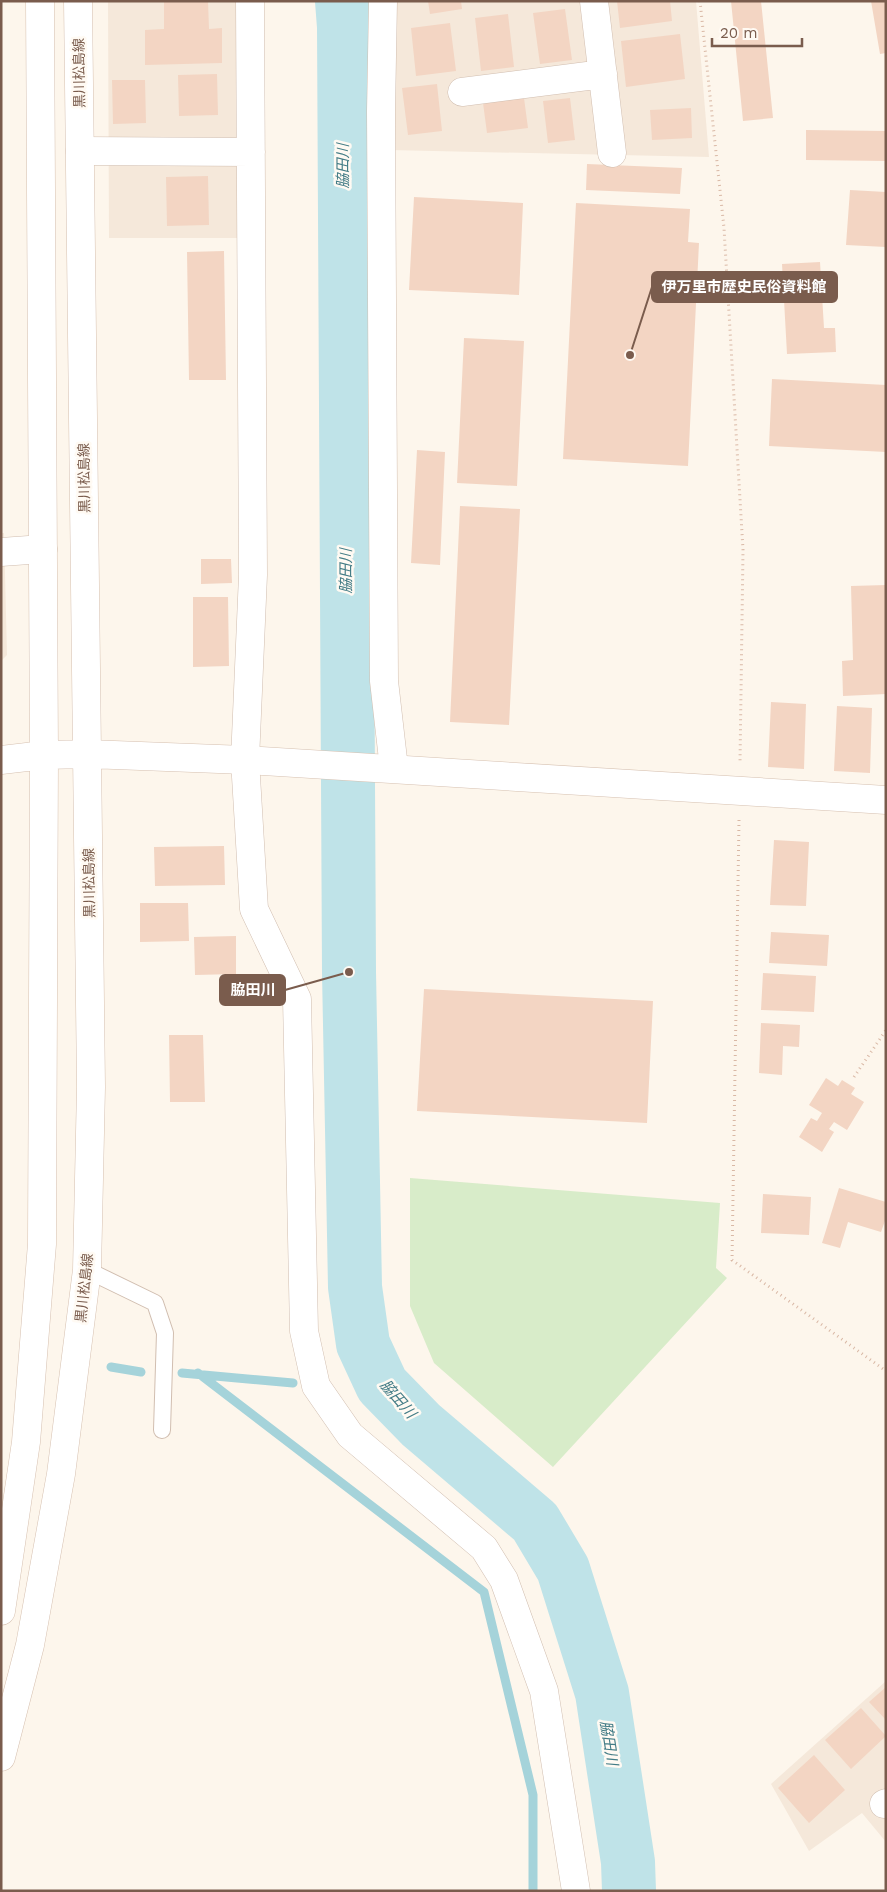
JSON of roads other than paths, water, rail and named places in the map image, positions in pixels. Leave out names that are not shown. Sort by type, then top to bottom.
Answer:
[{"type":"street","points":[[1,1611],[26,1442],[42,1244],[44,755],[40,1]]},
{"type":"street","name":"黒川松島線","points":[[1,1757],[30,1645],[61,1474],[88,1270],[91,1087],[78,1]]},
{"type":"street","points":[[250,1],[253,575],[245,760],[254,909],[297,999],[304,1331],[316,1386],[350,1435],[484,1548],[504,1580],[544,1691],[576,1891]]},
{"type":"street","points":[[384,1],[381,120],[384,681],[394,768]]},
{"type":"street","points":[[594,1],[612,153]]},
{"type":"street","points":[[462,92],[603,74]]},
{"type":"street","points":[[80,151],[251,152]]},
{"type":"street","points":[[1,552],[43,549]]},
{"type":"street","points":[[1,760],[44,755],[88,754],[245,760],[886,800]]},
{"type":"lane","points":[[88,1270],[155,1303],[164,1333],[162,1430]]},
{"type":"waterway","name":"脇田川","points":[[342,1],[344,27],[349,972],[355,1287],[363,1344],[382,1385],[421,1425],[535,1522],[563,1569],[602,1693],[628,1862],[629,1891]]},
{"type":"waterway","points":[[111,1367],[141,1372]]},
{"type":"waterway","points":[[182,1373],[293,1383]]},
{"type":"waterway","points":[[198,1373],[484,1592],[533,1795],[533,1891]]},
{"type":"place","name":"伊万里市歴史民俗資料館","points":[[630,355]]},
{"type":"place","name":"脇田川","points":[[349,972]]}]
